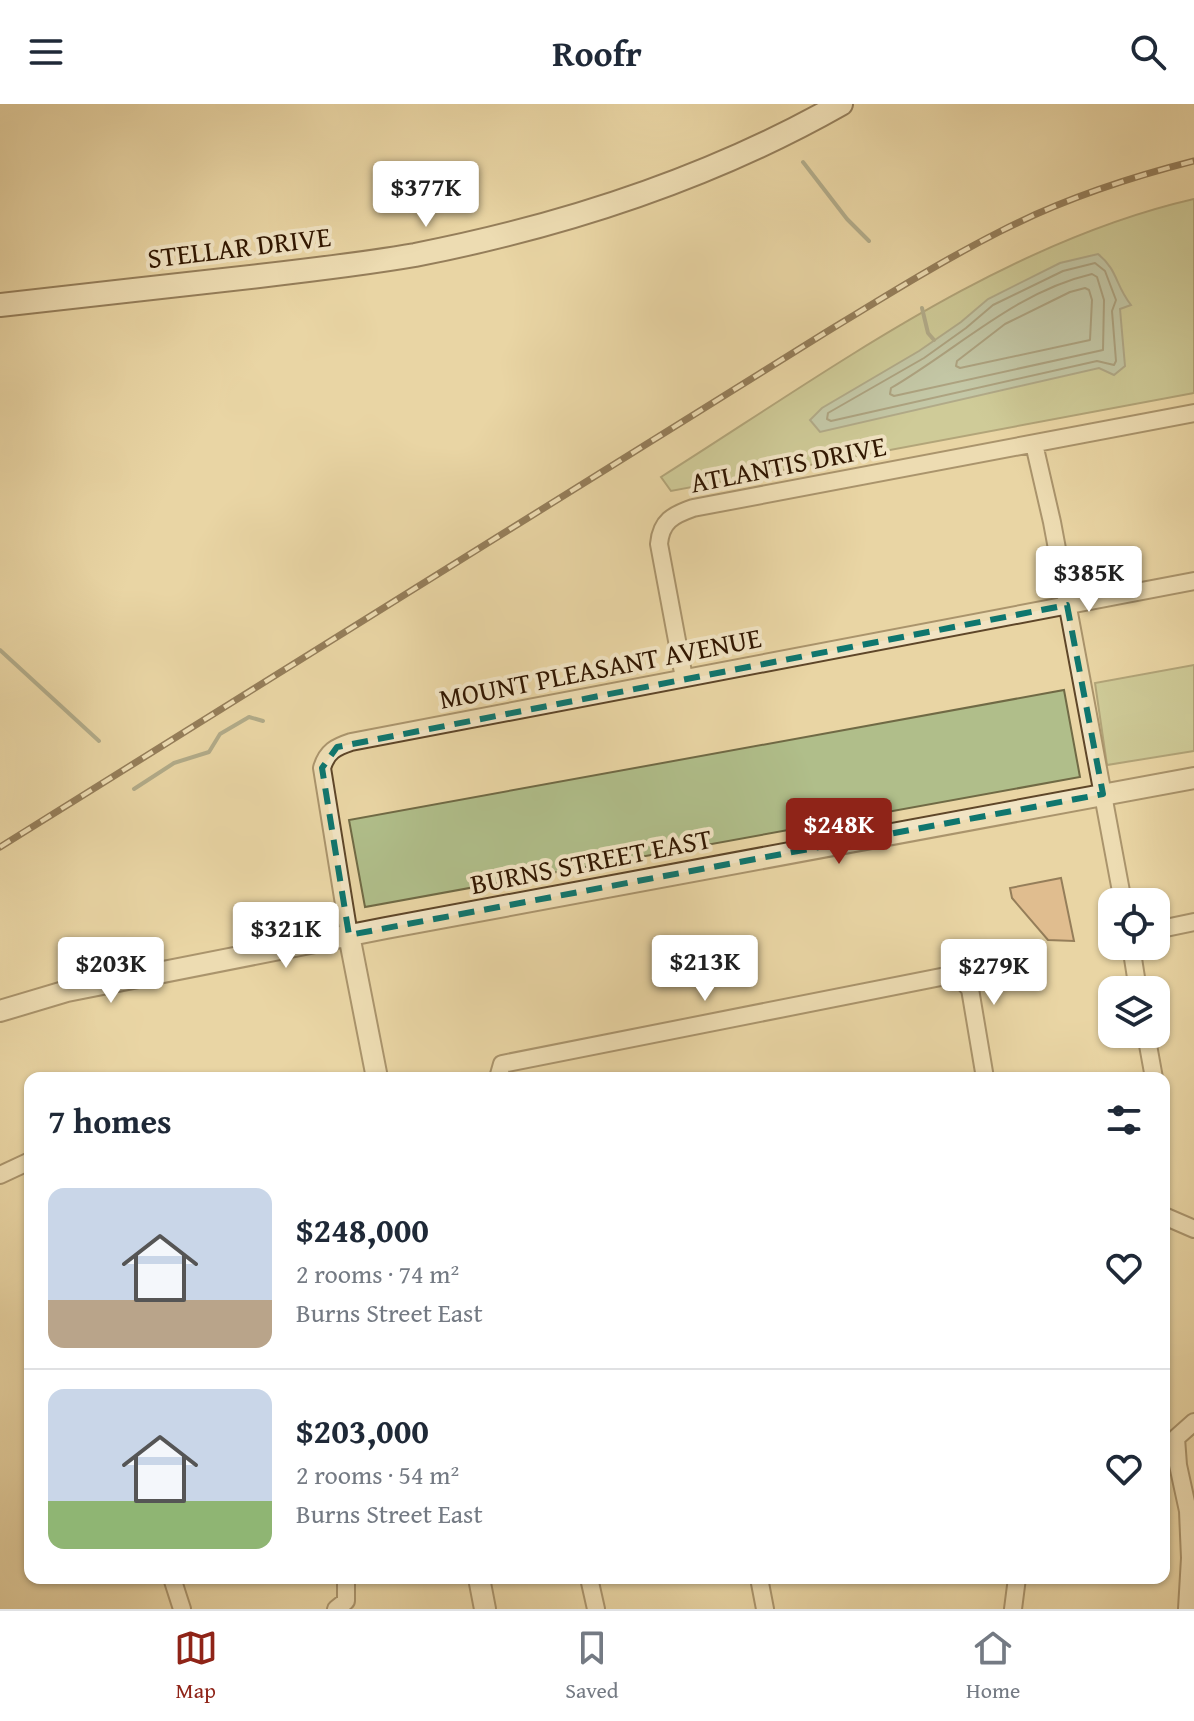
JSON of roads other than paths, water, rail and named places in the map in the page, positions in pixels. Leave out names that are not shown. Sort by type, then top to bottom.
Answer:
[{"type":"main road","name":"STELLAR DRIVE","points":[[0,305],[333,267],[412,255],[526,230],[671,184],[756,148],[841,104]]},
{"type":"street","points":[[1120,888],[1034,444],[1194,413]]},
{"type":"street","name":"ATLANTIS DRIVE","points":[[684,678],[659,544],[663,526],[671,517],[693,508],[1034,444]]},
{"type":"street","name":"MOUNT PLEASANT AVENUE","points":[[349,935],[323,777],[324,761],[331,750],[351,742],[1194,581]]},
{"type":"street","name":"BURNS STREET EAST","points":[[0,1011],[67,991],[349,935],[1194,778]]},
{"type":"street","points":[[1170,927],[1194,922]]},
{"type":"street","points":[[349,935],[376,1072]]},
{"type":"street","points":[[500,1072],[502,1064],[951,975],[960,978],[970,989],[984,1072]]},
{"type":"street","points":[[1149,1048],[1153,1072]]},
{"type":"street","points":[[0,1175],[24,1164]]},
{"type":"street","points":[[1170,1219],[1194,1229]]},
{"type":"street","points":[[1187,1609],[1190,1558],[1188,1511],[1178,1465],[1176,1438],[1194,1422]]},
{"type":"street","points":[[174,1584],[182,1609]]},
{"type":"street","points":[[336,1609],[346,1601],[346,1584]]},
{"type":"street","points":[[480,1584],[485,1609]]},
{"type":"street","points":[[590,1584],[596,1609]]},
{"type":"street","points":[[760,1584],[765,1609]]},
{"type":"street","points":[[1013,1609],[1016,1584]]},
{"type":"water","points":[[1098,254],[1109,266],[1131,305],[1120,309],[1125,366],[1114,375],[1099,368],[820,432],[810,420],[822,408],[919,351],[988,299],[1060,263]]},
{"type":"waterway","points":[[803,162],[847,219],[869,241]]},
{"type":"waterway","points":[[922,308],[928,333],[934,340]]},
{"type":"waterway","points":[[0,650],[99,741]]},
{"type":"waterway","points":[[134,789],[174,763],[209,752],[220,734],[249,717],[263,721]]},
{"type":"railway","points":[[0,847],[931,269],[999,232],[1070,200],[1119,182],[1194,161]]}]
